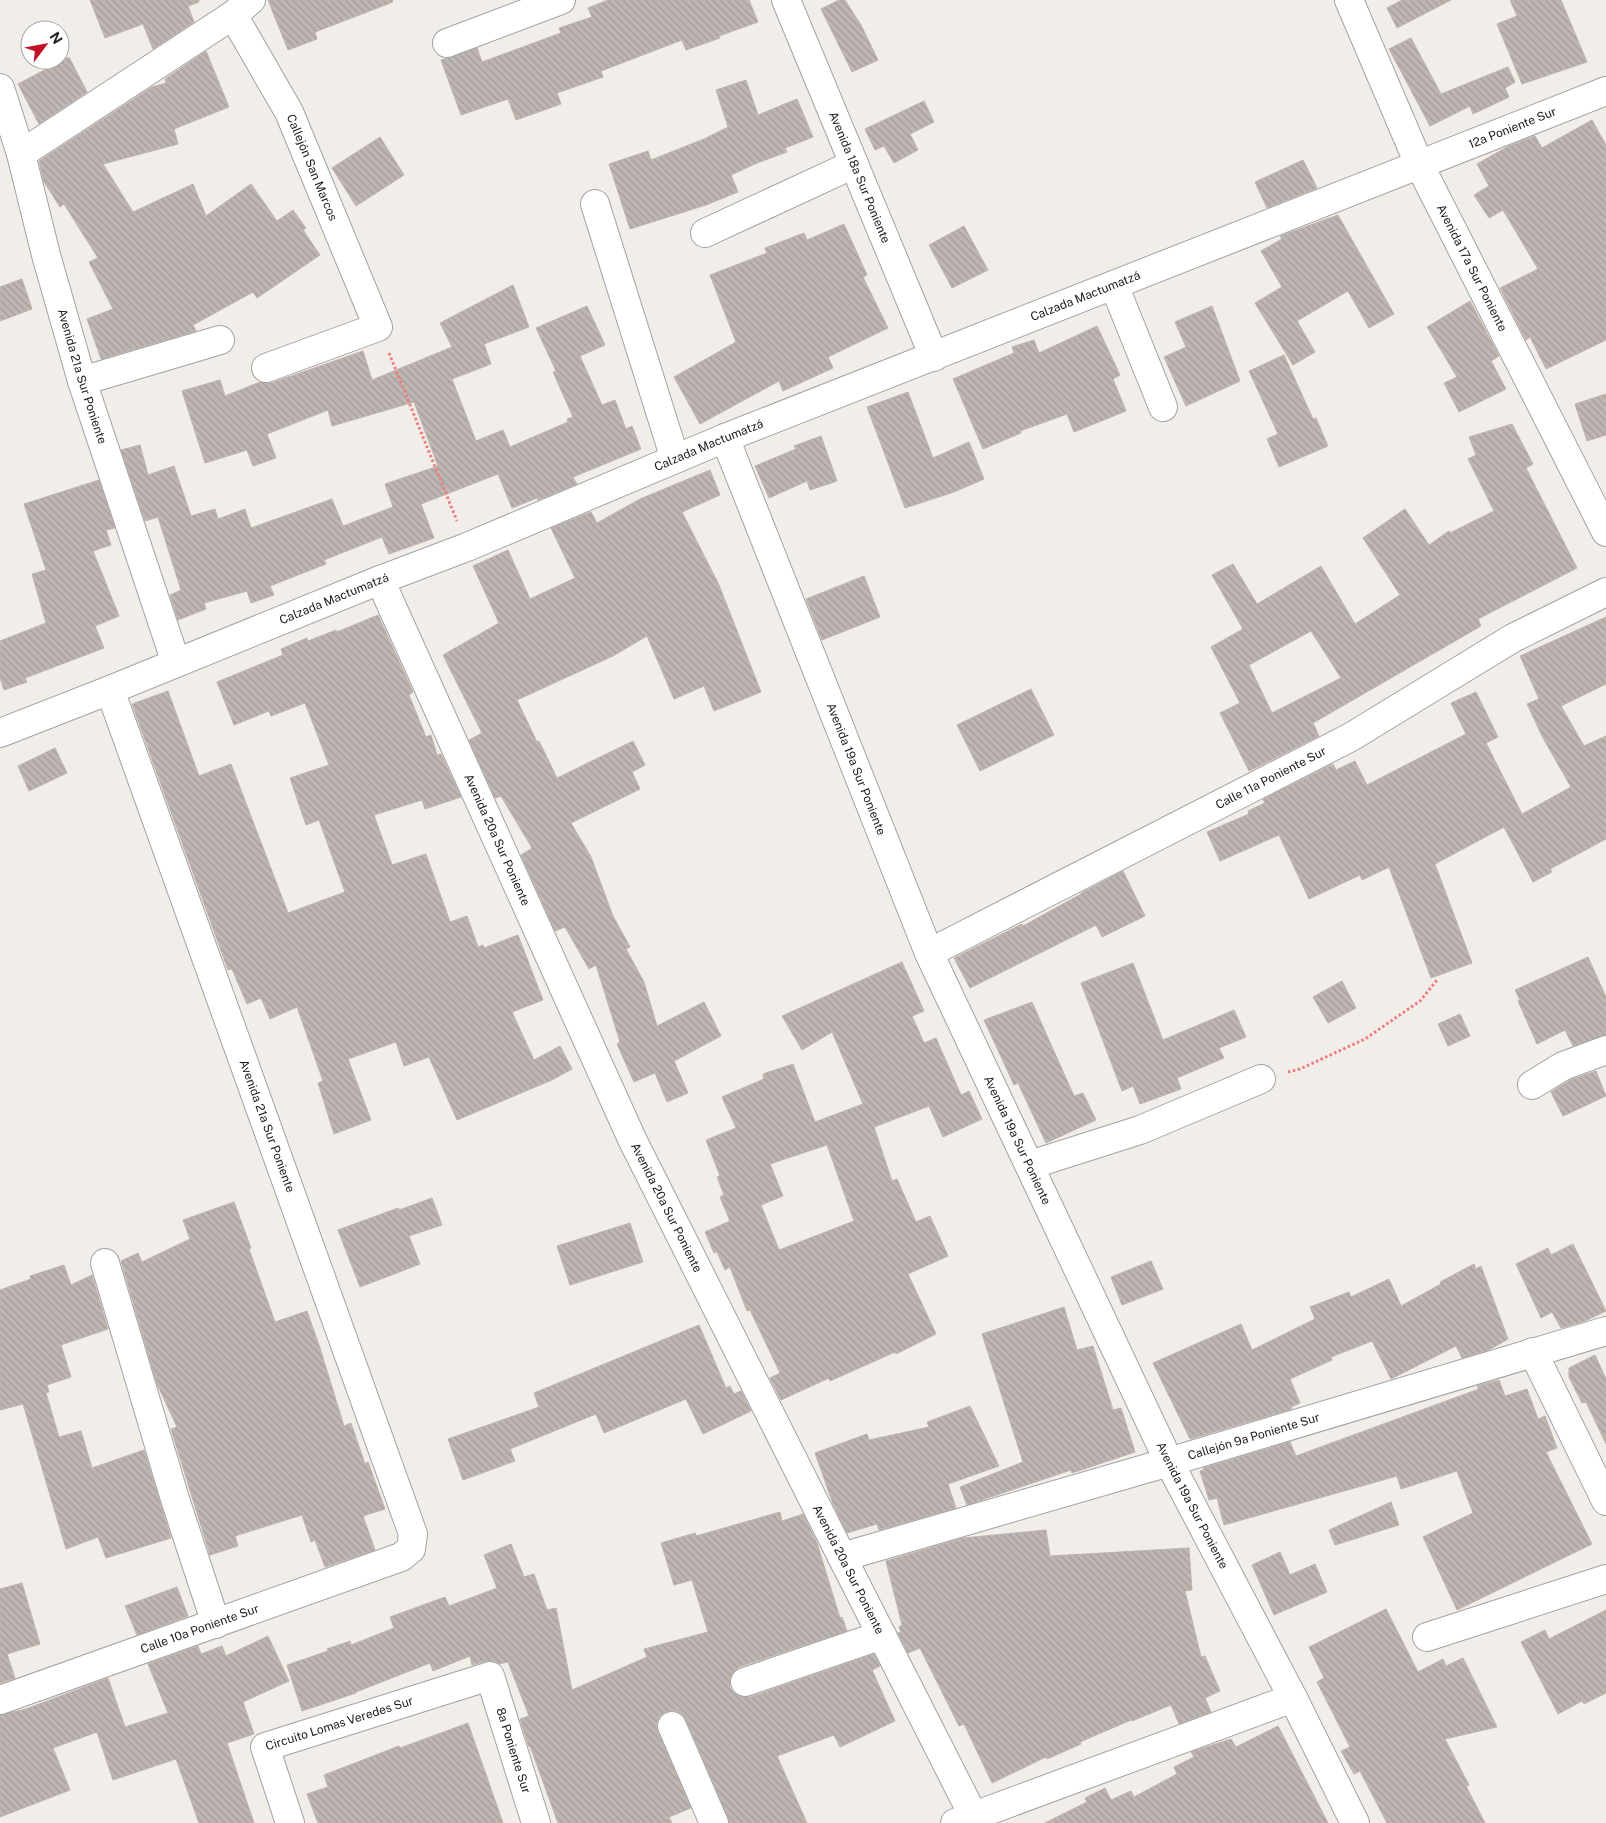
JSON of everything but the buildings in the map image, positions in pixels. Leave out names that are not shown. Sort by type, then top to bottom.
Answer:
[{"type":"street","points":[[448,43],[529,6],[561,0]]},
{"type":"street","name":"Avenida 18a Sur Poniente","points":[[786,0],[934,357]]},
{"type":"street","name":"Avenida 17a Sur Poniente","points":[[1349,0],[1419,164],[1606,532]]},
{"type":"street","points":[[21,154],[242,7]]},
{"type":"street","name":"Callejón San Marcos","points":[[242,7],[290,112],[378,327]]},
{"type":"street","name":"Avenida 21a Sur Poniente","points":[[0,88],[21,154],[46,256],[82,381],[176,663]]},
{"type":"street","name":"12a Poniente Sur","points":[[1419,164],[1606,91]]},
{"type":"street","points":[[705,233],[854,164]]},
{"type":"street","name":"Calzada Mactumatzá","points":[[0,733],[380,580],[467,547],[725,438],[1419,164]]},
{"type":"street","points":[[595,204],[674,459]]},
{"type":"street","points":[[1114,285],[1163,406]]},
{"type":"street","points":[[266,368],[378,327]]},
{"type":"street","points":[[82,381],[220,340]]},
{"type":"street","name":"Avenida 19a Sur Poniente","points":[[725,438],[929,953],[1169,1462],[1293,1698],[1355,1823]]},
{"type":"street","name":"Avenida 20a Sur Poniente","points":[[380,580],[632,1138],[882,1635],[969,1821]]},
{"type":"street","name":"Calle 11a Poniente Sur","points":[[929,953],[1351,737],[1513,638],[1606,592]]},
{"type":"street","name":"Avenida 21a Sur Poniente","points":[[110,690],[414,1534],[412,1549],[400,1557]]},
{"type":"street","points":[[1532,1085],[1563,1066],[1606,1050]]},
{"type":"street","points":[[1030,1165],[1140,1130],[1261,1079]]},
{"type":"street","points":[[105,1263],[175,1499],[216,1624]]},
{"type":"street","name":"Callejón 9a Poniente Sur","points":[[842,1557],[1169,1462],[1606,1331]]},
{"type":"street","points":[[1533,1352],[1606,1502]]},
{"type":"street","name":"Calle 10a Poniente Sur","points":[[0,1700],[400,1557]]},
{"type":"street","points":[[1427,1637],[1606,1579]]},
{"type":"street","points":[[745,1682],[882,1635]]},
{"type":"street","name":"Circuito Lomas Veredes Sur","points":[[290,1823],[265,1747],[490,1676]]},
{"type":"street","name":"8a Poniente Sur","points":[[490,1676],[536,1823]]},
{"type":"street","points":[[969,1821],[1293,1698]]},
{"type":"street","points":[[672,1726],[714,1823]]},
{"type":"path","points":[[378,327],[467,547]]},
{"type":"path","points":[[1261,1079],[1300,1068],[1365,1039],[1420,1001],[1437,980]]}]
